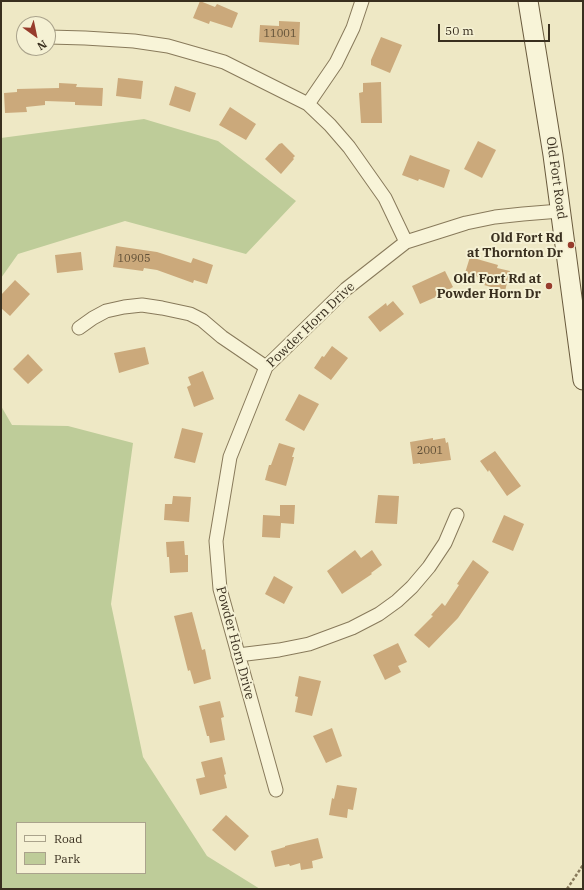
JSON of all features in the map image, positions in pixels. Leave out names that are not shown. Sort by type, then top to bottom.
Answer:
[{"type":"main road","name":"Old Fort Road","points":[[528,1],[549,127],[560,212],[580,334],[583,380]]},
{"type":"street","points":[[308,104],[336,63],[354,28],[362,1]]},
{"type":"street","points":[[56,37],[127,41],[168,46],[224,62],[308,104],[349,146],[385,198],[406,242]]},
{"type":"street","name":"Powder Horn Drive","points":[[276,790],[220,589],[216,540],[230,457],[266,367],[346,288],[406,242],[466,223],[495,217],[560,212]]},
{"type":"street","points":[[79,328],[92,318],[106,311],[142,305],[162,308],[190,314],[202,320],[222,337],[266,367]]},
{"type":"street","points":[[238,655],[279,650],[309,644],[352,628],[379,614],[412,587],[429,567],[445,543],[457,515]]},
{"type":"path","points":[[567,889],[583,865]]},
{"type":"green space","points":[[144,119],[218,141],[296,201],[246,254],[125,221],[18,254],[1,278],[1,138]]},
{"type":"green space","points":[[1,406],[12,425],[68,426],[133,443],[111,604],[143,757],[207,856],[260,889],[1,889]]},
{"type":"building","points":[[200,1],[215,7],[217,4],[238,13],[232,28],[210,21],[209,24],[193,18]]},
{"type":"building","points":[[279,21],[300,22],[299,45],[259,42],[260,25],[279,26]]},
{"type":"building","points":[[381,37],[402,45],[390,73],[371,65],[371,60]]},
{"type":"building","points":[[118,78],[143,81],[141,99],[116,96]]},
{"type":"building","points":[[381,82],[382,123],[361,123],[359,93],[363,92],[363,83]]},
{"type":"building","points":[[59,83],[77,84],[76,87],[103,88],[102,106],[75,105],[75,102],[45,101],[45,105],[26,107],[27,112],[5,113],[4,93],[17,92],[17,89],[59,88]]},
{"type":"building","points":[[175,86],[196,93],[190,112],[169,105]]},
{"type":"building","points":[[230,107],[256,124],[246,140],[219,125]]},
{"type":"building","points":[[478,141],[496,150],[482,178],[464,169]]},
{"type":"building","points":[[282,143],[295,156],[281,174],[265,159],[279,144]]},
{"type":"building","points":[[410,155],[450,170],[444,188],[419,179],[418,181],[402,175]]},
{"type":"building","points":[[116,246],[157,252],[191,263],[193,258],[213,265],[207,284],[194,280],[193,283],[157,270],[144,268],[143,271],[113,267]]},
{"type":"building","points":[[81,252],[83,270],[57,273],[55,255]]},
{"type":"building","points":[[470,257],[498,265],[497,268],[510,271],[505,291],[484,285],[486,279],[465,273]]},
{"type":"building","points":[[445,271],[453,287],[446,291],[447,292],[420,304],[412,286]]},
{"type":"building","points":[[15,280],[30,294],[10,316],[1,308],[1,295]]},
{"type":"building","points":[[393,301],[404,314],[380,332],[368,317],[386,303],[387,306]]},
{"type":"building","points":[[332,346],[348,358],[331,380],[314,368],[322,356],[324,357]]},
{"type":"building","points":[[145,347],[149,364],[119,373],[114,353]]},
{"type":"building","points":[[28,354],[43,370],[28,384],[13,369]]},
{"type":"building","points":[[203,371],[214,399],[194,407],[187,387],[191,385],[188,377]]},
{"type":"building","points":[[299,394],[319,404],[304,431],[285,420]]},
{"type":"building","points":[[182,428],[203,433],[195,463],[174,458]]},
{"type":"building","points":[[433,438],[433,440],[445,438],[446,443],[448,442],[451,460],[413,464],[410,442]]},
{"type":"building","points":[[279,443],[295,448],[286,486],[265,480],[269,465],[271,465]]},
{"type":"building","points":[[495,451],[521,486],[507,496],[489,470],[488,472],[480,461]]},
{"type":"building","points":[[378,495],[399,496],[397,524],[375,523]]},
{"type":"building","points":[[173,496],[191,497],[189,522],[164,520],[165,504],[172,504]]},
{"type":"building","points":[[280,505],[295,505],[294,524],[281,523],[280,538],[262,537],[263,515],[280,516]]},
{"type":"building","points":[[504,515],[524,524],[513,551],[492,542]]},
{"type":"building","points":[[184,541],[185,555],[188,555],[188,572],[170,573],[166,542]]},
{"type":"building","points":[[355,550],[361,558],[372,550],[382,565],[371,573],[372,574],[342,594],[327,571]]},
{"type":"building","points":[[473,560],[489,572],[458,618],[429,648],[414,635],[433,616],[431,615],[442,603],[445,606]]},
{"type":"building","points":[[274,576],[293,587],[284,604],[265,594]]},
{"type":"building","points":[[192,612],[202,650],[205,649],[211,679],[194,684],[190,670],[188,671],[174,616]]},
{"type":"building","points":[[398,643],[407,662],[398,666],[401,672],[385,680],[373,655]]},
{"type":"building","points":[[299,676],[321,681],[312,716],[295,712],[298,697],[295,696]]},
{"type":"building","points":[[220,701],[224,717],[221,718],[225,740],[210,743],[199,706]]},
{"type":"building","points":[[332,728],[342,756],[326,763],[313,736]]},
{"type":"building","points":[[222,757],[226,774],[224,775],[227,788],[200,795],[196,779],[205,777],[201,762]]},
{"type":"building","points":[[337,785],[357,788],[353,810],[348,809],[347,818],[329,815],[332,798],[334,799]]},
{"type":"building","points":[[226,815],[249,836],[235,851],[212,830]]},
{"type":"building","points":[[318,838],[323,858],[312,861],[313,868],[301,870],[300,863],[290,866],[289,864],[275,867],[271,851]]},
{"type":"place","name":"Old Fort Rd at Thornton Dr","points":[[571,245]]},
{"type":"place","name":"Old Fort Rd at Powder Horn Dr","points":[[549,286]]}]
